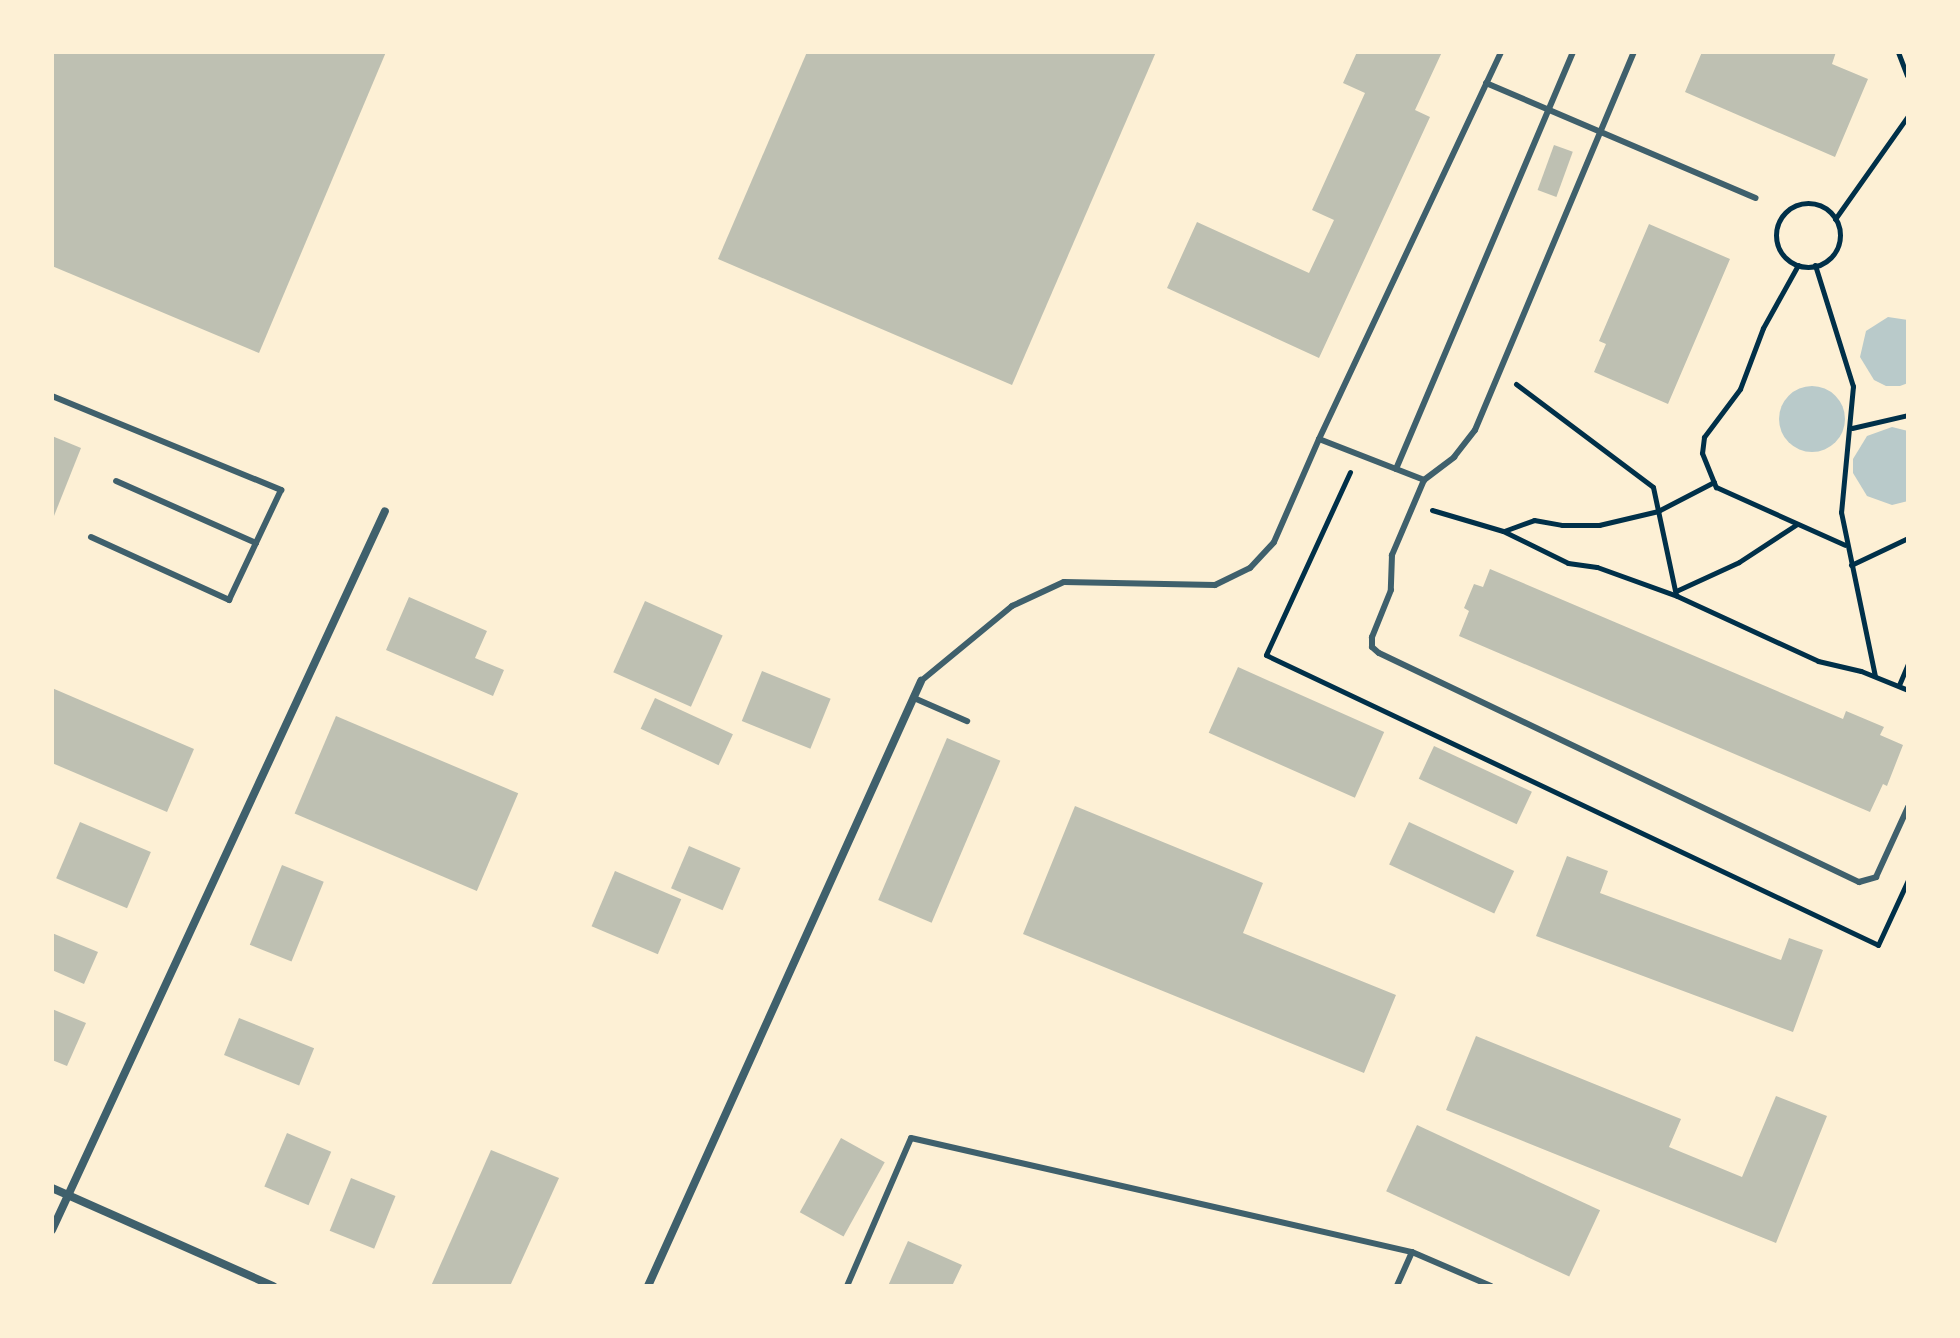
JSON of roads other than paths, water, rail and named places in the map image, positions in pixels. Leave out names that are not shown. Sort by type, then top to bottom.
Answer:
[{"type":"street","points":[[52,1230],[385,511]]},
{"type":"street","points":[[648,1286],[921,681]]},
{"type":"street","points":[[52,1188],[273,1286]]},
{"type":"lane","points":[[921,681],[1012,606],[1064,582],[1215,585],[1250,568],[1274,542],[1319,439],[1501,52]]},
{"type":"lane","points":[[1396,469],[1573,52]]},
{"type":"lane","points":[[1634,52],[1500,371],[1466,444],[1424,480],[1392,555],[1391,590],[1372,637],[1372,647],[1859,882],[1876,877],[1908,807]]},
{"type":"lane","points":[[1486,83],[1756,198]]},
{"type":"lane","points":[[52,396],[281,490],[229,600],[91,537]]},
{"type":"lane","points":[[1319,439],[1424,480]]},
{"type":"lane","points":[[116,481],[256,543]]},
{"type":"lane","points":[[914,698],[967,721]]},
{"type":"lane","points":[[847,1286],[911,1138],[1412,1252],[1491,1286]]},
{"type":"lane","points":[[1397,1286],[1412,1252]]}]
